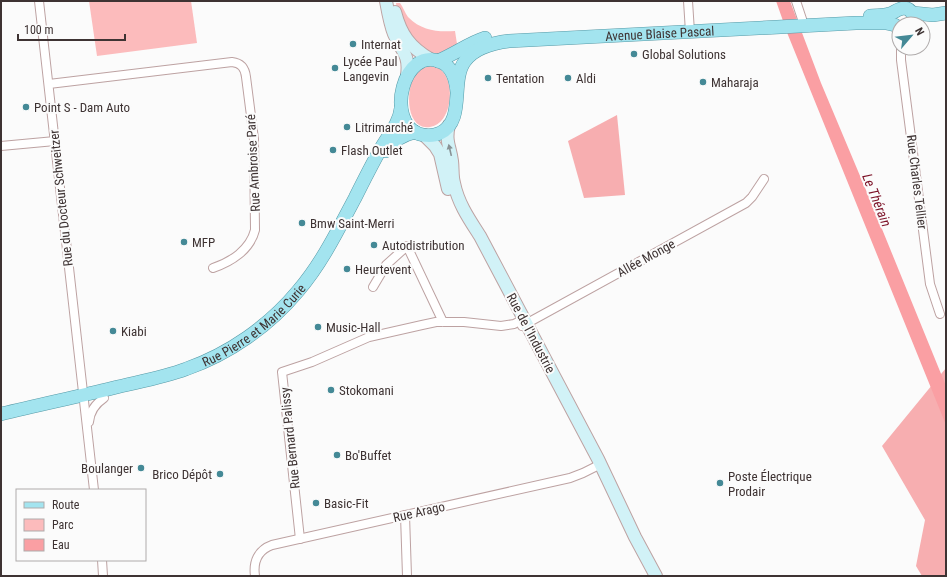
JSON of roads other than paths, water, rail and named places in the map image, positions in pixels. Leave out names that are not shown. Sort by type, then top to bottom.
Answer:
[{"type":"main road","name":"Avenue Blaise Pascal","points":[[897,16],[898,10],[903,8],[909,9],[912,16]]},
{"type":"main road","name":"Avenue Blaise Pascal","points":[[928,16],[946,13]]},
{"type":"main road","name":"Avenue Blaise Pascal","points":[[407,75],[416,65],[422,62],[452,55],[478,41],[496,36],[543,32],[778,24],[882,15],[891,22]]},
{"type":"main road","name":"Avenue Blaise Pascal","points":[[931,22],[936,22],[946,18]]},
{"type":"main road","name":"Avenue Blaise Pascal","points":[[450,125],[455,111],[460,71],[466,59],[480,49],[509,41],[689,28]]},
{"type":"main road","name":"Avenue Blaise Pascal","points":[[434,60],[446,64],[452,72],[457,92]]},
{"type":"main road","points":[[407,75],[401,104],[404,119],[409,127],[420,133],[430,135],[439,134],[450,125]]},
{"type":"main road","name":"Rue Pierre et Marie Curie","points":[[1,422],[168,375],[219,355],[255,332],[271,319],[299,290],[324,256],[379,152],[397,123],[400,116],[401,104]]},
{"type":"main road","name":"Rue Pierre et Marie Curie","points":[[1,414],[84,399],[104,398],[160,384],[222,360],[243,347],[272,326],[298,301],[326,267],[350,223],[382,156],[388,148],[393,142],[400,138],[420,133]]},
{"type":"street","name":"Rue du Docteur Schweitzer","points":[[39,1],[88,438]]},
{"type":"street","points":[[386,1],[394,33],[406,56],[407,75]]},
{"type":"street","name":"Avenue Blaise Pascal","points":[[393,1],[398,20],[406,39],[415,49],[434,60]]},
{"type":"street","points":[[688,1],[689,28]]},
{"type":"street","points":[[796,1],[802,22]]},
{"type":"street","name":"Rue Charles Tellier","points":[[901,56],[930,284],[940,314]]},
{"type":"street","name":"Rue Ambroise Paré","points":[[49,84],[232,62],[238,63],[243,67],[245,70],[254,139],[255,230],[251,241],[240,253],[229,261],[213,268]]},
{"type":"street","name":"Rue de l'Industrie","points":[[450,125],[447,138],[457,196],[480,236],[545,375],[599,465],[619,510],[635,536],[656,576]]},
{"type":"street","name":"Rue de l'Industrie","points":[[420,133],[432,142],[438,151],[441,157],[446,184],[451,197],[522,323]]},
{"type":"street","points":[[1,146],[55,141]]},
{"type":"street","name":"Allée Monge","points":[[522,323],[746,203],[752,198],[764,179]]},
{"type":"street","points":[[373,287],[386,265],[407,246],[442,322]]},
{"type":"street","name":"Rue Bernard Palissy","points":[[300,539],[282,372],[312,362],[361,340],[376,335],[427,324],[442,322],[506,326],[522,323]]},
{"type":"street","points":[[94,489],[88,438],[89,421],[90,414],[96,404],[104,398]]},
{"type":"street","name":"Rue Arago","points":[[254,576],[258,556],[265,548],[272,545],[570,478],[599,465]]},
{"type":"street","points":[[405,515],[407,576]]},
{"type":"street","points":[[102,561],[104,576]]},
{"type":"water","points":[[776,1],[790,1],[821,83],[946,386],[946,425],[788,35]]},
{"type":"place","name":"Internat","points":[[353,44]]},
{"type":"place","name":"Global Solutions","points":[[634,54]]},
{"type":"place","name":"Lycée Paul Langevin","points":[[335,68]]},
{"type":"place","name":"Tentation","points":[[488,78]]},
{"type":"place","name":"Aldi","points":[[568,78]]},
{"type":"place","name":"Maharaja","points":[[703,82]]},
{"type":"place","name":"Point S - Dam Auto","points":[[26,107]]},
{"type":"place","name":"Litrimarché","points":[[347,127]]},
{"type":"place","name":"Flash Outlet","points":[[333,150]]},
{"type":"place","name":"Bmw Saint-Merri","points":[[302,223]]},
{"type":"place","name":"MFP","points":[[184,242]]},
{"type":"place","name":"Autodistribution","points":[[374,245]]},
{"type":"place","name":"Heurtevent","points":[[347,269]]},
{"type":"place","name":"Music-Hall","points":[[318,327]]},
{"type":"place","name":"Kiabi","points":[[113,331]]},
{"type":"place","name":"Stokomani","points":[[331,390]]},
{"type":"place","name":"Bo'Buffet","points":[[337,455]]},
{"type":"place","name":"Boulanger","points":[[141,468]]},
{"type":"place","name":"Brico Dépôt","points":[[220,474]]},
{"type":"place","name":"Poste Électrique Prodair","points":[[720,483]]},
{"type":"place","name":"Basic-Fit","points":[[316,503]]},
{"type":"water label","name":"Le Thérain","points":[[877,200]]}]
